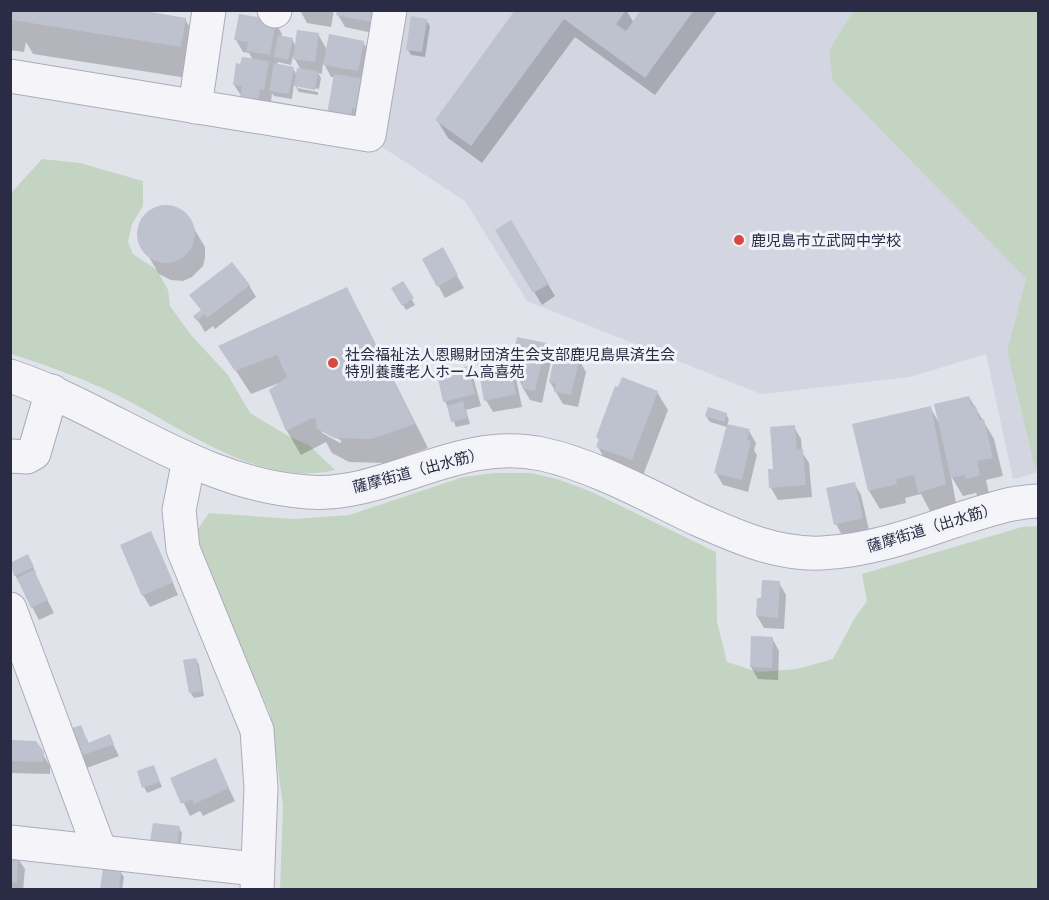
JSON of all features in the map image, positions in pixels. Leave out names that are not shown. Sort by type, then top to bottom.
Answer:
[{"type":"street","points":[[195,107],[209,10]]},
{"type":"street","points":[[10,76],[369,135],[390,10]]},
{"type":"street","name":"薩摩街道（出水筋）","points":[[10,376],[52,391],[213,472],[255,484],[310,493],[343,490],[445,461],[494,451],[539,453],[592,471],[730,534],[765,546],[800,553],[823,553],[872,546],[1005,506],[1038,501]]},
{"type":"street","points":[[10,456],[27,457],[34,453],[52,391]]},
{"type":"street","points":[[10,842],[100,851],[256,879],[261,788],[257,730],[183,549],[179,510],[189,460]]},
{"type":"street","points":[[10,609],[25,690],[100,851]]},
{"type":"shaded area","name":"鹿児島市立武岡中学校","points":[[401,11],[853,11],[829,50],[832,80],[1026,279],[1007,351],[1036,473],[1013,479],[986,354],[910,377],[761,394],[527,301],[465,201],[379,145]]},
{"type":"green space","points":[[853,11],[1038,11],[1038,452],[1036,473],[1007,351],[1026,279],[832,80],[829,50]]},
{"type":"green space","points":[[42,159],[80,163],[143,181],[143,206],[132,224],[128,242],[133,254],[157,270],[168,290],[170,306],[191,335],[228,375],[250,413],[290,437],[309,445],[335,470],[306,473],[278,470],[249,462],[220,451],[100,387],[11,354],[11,193]]},
{"type":"green space","points":[[494,473],[531,473],[560,480],[592,492],[716,552],[717,622],[727,662],[758,672],[797,669],[833,659],[854,619],[867,601],[862,574],[1022,527],[1038,526],[1038,889],[280,889],[283,805],[270,714],[199,553],[198,529],[209,513],[295,519],[349,515],[463,477]]},
{"type":"building","points":[[13,10],[139,10],[186,18],[181,47],[12,20]]},
{"type":"building","points":[[337,10],[378,12],[376,23],[336,15]]},
{"type":"building","points":[[515,10],[626,10],[616,24],[626,31],[641,10],[694,10],[645,78],[564,19],[471,146],[435,120]]},
{"type":"building","points":[[239,14],[276,20],[270,55],[246,51],[248,42],[234,40]]},
{"type":"building","points":[[411,16],[427,19],[422,52],[406,50]]},
{"type":"building","points":[[297,30],[319,33],[315,62],[293,59]]},
{"type":"building","points":[[329,34],[364,41],[358,71],[323,65]]},
{"type":"building","points":[[278,35],[293,38],[288,60],[274,57]]},
{"type":"building","points":[[242,57],[269,61],[264,90],[260,89],[258,102],[240,99],[242,86],[233,85],[236,63],[240,64]]},
{"type":"building","points":[[274,63],[294,67],[289,94],[269,91]]},
{"type":"building","points":[[297,68],[318,71],[315,90],[294,86]]},
{"type":"building","points":[[334,74],[365,79],[359,109],[352,108],[351,118],[327,114]]},
{"type":"building","points":[[166,205],[177,207],[190,218],[195,234],[193,245],[182,258],[166,263],[155,261],[142,250],[137,234],[139,223],[150,210]]},
{"type":"building","points":[[511,220],[549,284],[533,293],[495,230]]},
{"type":"building","points":[[443,247],[458,275],[437,287],[422,259]]},
{"type":"building","points":[[232,262],[250,285],[207,318],[205,314],[197,321],[193,316],[201,310],[189,295]]},
{"type":"building","points":[[403,281],[414,298],[402,306],[391,288]]},
{"type":"building","name":"社会福祉法人恩賜財団済生会支部鹿児島県済生会 特別養護老人ホーム高喜苑","points":[[347,287],[415,424],[372,439],[334,438],[317,429],[315,417],[286,431],[269,390],[287,377],[277,355],[235,371],[218,346]]},
{"type":"building","points":[[517,337],[546,343],[535,391],[522,388],[523,382],[518,381],[520,370],[517,370],[520,356],[513,355]]},
{"type":"building","points":[[555,353],[580,358],[571,395],[554,392],[556,384],[549,382]]},
{"type":"building","points":[[508,356],[516,394],[484,401],[477,362]]},
{"type":"building","points":[[468,366],[475,394],[443,402],[437,374]]},
{"type":"building","points":[[622,377],[658,391],[632,460],[596,447],[599,439],[596,437],[615,386],[618,387]]},
{"type":"building","points":[[969,396],[972,407],[976,406],[979,420],[984,419],[993,458],[977,461],[980,476],[966,479],[965,475],[951,478],[934,404]]},
{"type":"building","points":[[463,401],[467,418],[451,422],[447,406]]},
{"type":"building","points":[[931,406],[946,484],[918,493],[914,475],[896,479],[897,484],[868,491],[852,424]]},
{"type":"building","points":[[708,407],[727,413],[724,422],[705,416]]},
{"type":"building","points":[[727,424],[750,429],[747,440],[751,441],[742,480],[714,473]]},
{"type":"building","points":[[795,425],[797,450],[803,449],[806,485],[769,488],[768,469],[773,469],[770,427]]},
{"type":"building","points":[[855,482],[863,518],[834,525],[826,488]]},
{"type":"building","points":[[151,531],[173,582],[142,596],[120,545]]},
{"type":"building","points":[[28,554],[34,567],[14,576],[10,563]]},
{"type":"building","points":[[34,570],[48,600],[31,608],[17,578]]},
{"type":"building","points":[[762,580],[780,581],[778,618],[756,616],[757,598],[761,598]]},
{"type":"building","points":[[751,636],[773,637],[772,668],[750,667]]},
{"type":"building","points":[[196,658],[202,691],[189,693],[183,660]]},
{"type":"building","points":[[81,725],[88,743],[110,734],[114,744],[78,757],[69,729]]},
{"type":"building","points":[[10,740],[36,741],[44,752],[43,762],[10,761]]},
{"type":"building","points":[[216,758],[229,788],[194,804],[192,799],[181,804],[170,778]]},
{"type":"building","points":[[154,765],[160,782],[142,788],[137,771]]},
{"type":"building","points":[[153,823],[180,826],[177,845],[150,841]]},
{"type":"building","points":[[10,855],[18,855],[17,883],[10,883]]},
{"type":"building","points":[[103,868],[121,870],[119,890],[100,890]]},
{"type":"place","name":"鹿児島市立武岡中学校","points":[[739,240]]},
{"type":"place","name":"社会福祉法人恩賜財団済生会支部鹿児島県済生会 特別養護老人ホーム高喜苑","points":[[333,363]]}]
